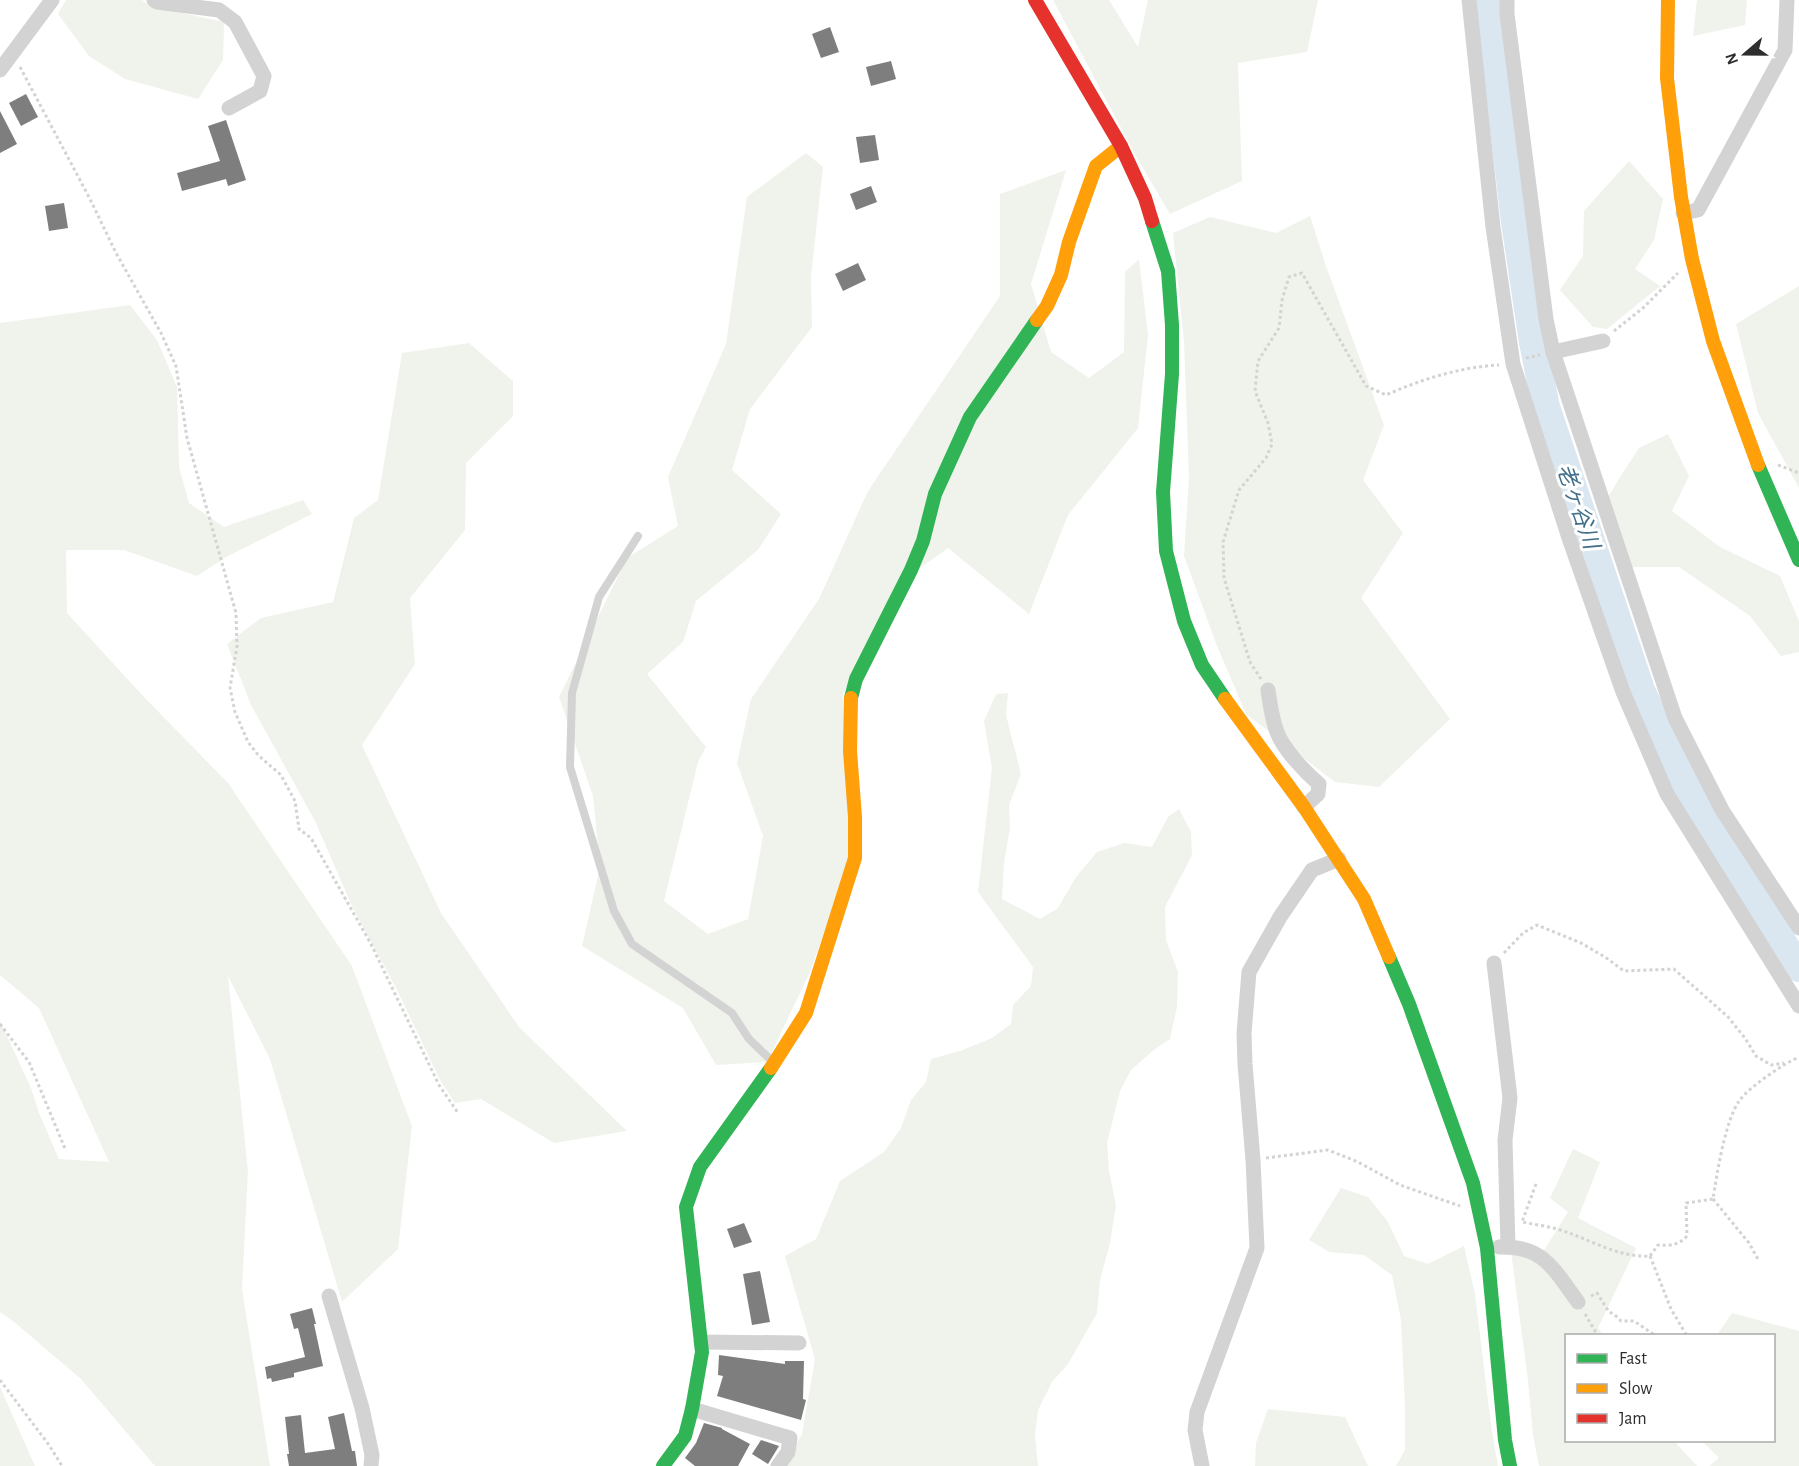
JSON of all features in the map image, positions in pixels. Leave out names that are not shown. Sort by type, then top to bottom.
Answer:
[{"type":"street","points":[[0,70],[52,0]]},
{"type":"street","points":[[154,0],[219,10],[235,22],[264,76],[260,91],[229,108]]},
{"type":"street","points":[[1035,0],[1121,146],[1145,198],[1168,271],[1172,325],[1172,374],[1163,492],[1166,551],[1184,621],[1202,665],[1236,716],[1304,807],[1364,899],[1409,1004],[1473,1183],[1487,1248],[1504,1429],[1510,1466]]},
{"type":"street","points":[[1469,0],[1493,227],[1513,364],[1569,538],[1623,692],[1667,794],[1799,1006]]},
{"type":"street","points":[[1507,0],[1546,319],[1553,352],[1675,718],[1722,810],[1799,928]]},
{"type":"street","points":[[1668,0],[1667,78],[1683,213],[1692,259],[1713,341],[1753,454],[1799,560]]},
{"type":"street","points":[[1683,213],[1698,210],[1785,50],[1787,0]]},
{"type":"street","points":[[666,1465],[685,1436],[702,1352],[686,1207],[700,1167],[774,1063],[806,1013],[855,858],[849,700],[856,679],[919,551],[935,494],[970,417],[1047,306],[1061,275],[1069,242],[1096,166],[1121,146]]},
{"type":"street","points":[[1553,352],[1603,341]]},
{"type":"street","points":[[1268,690],[1278,735],[1305,772],[1319,784],[1318,794],[1304,807]]},
{"type":"street","points":[[1202,1466],[1195,1431],[1197,1412],[1257,1248],[1244,1033],[1249,972],[1280,917],[1312,870],[1339,859]]},
{"type":"street","points":[[1494,963],[1510,1098],[1505,1140],[1508,1247]]},
{"type":"street","points":[[1487,1248],[1508,1247],[1536,1253],[1550,1263],[1578,1302]]},
{"type":"street","points":[[329,1296],[362,1408],[372,1455],[372,1466]]},
{"type":"street","points":[[701,1342],[799,1343]]},
{"type":"street","points":[[692,1409],[790,1438],[788,1452],[778,1466]]},
{"type":"lane","points":[[638,536],[599,597],[572,693],[570,767],[614,911],[632,944],[732,1013],[749,1039],[774,1063]]},
{"type":"path","points":[[13,54],[85,189],[116,253],[161,333],[176,366],[187,438],[236,613],[237,646],[230,688],[235,712],[248,742],[280,775],[295,801],[299,829],[311,838],[371,944],[439,1085],[458,1113]]},
{"type":"path","points":[[1603,341],[1643,308],[1692,259]]},
{"type":"path","points":[[1268,690],[1250,662],[1224,578],[1223,542],[1239,490],[1266,458],[1272,444],[1268,423],[1255,391],[1258,361],[1279,328],[1282,300],[1288,277],[1302,273],[1366,386],[1386,394],[1415,382],[1481,366],[1513,364]]},
{"type":"path","points":[[1494,963],[1523,933],[1537,925],[1581,943],[1623,971],[1674,969],[1728,1017],[1756,1056],[1771,1065],[1787,1063]]},
{"type":"path","points":[[0,1024],[29,1062],[66,1151]]},
{"type":"path","points":[[1759,1261],[1749,1243],[1713,1199],[1720,1158],[1731,1119],[1740,1100],[1754,1087],[1799,1057]]},
{"type":"path","points":[[1253,1160],[1328,1150],[1358,1162],[1400,1185],[1470,1208]]},
{"type":"path","points":[[1536,1184],[1522,1222],[1567,1232],[1596,1245],[1641,1257],[1650,1256],[1658,1245],[1670,1246],[1687,1236],[1686,1203],[1713,1199]]},
{"type":"path","points":[[1650,1256],[1671,1309],[1686,1334]]},
{"type":"path","points":[[1598,1334],[1578,1302],[1597,1293],[1609,1312],[1621,1321],[1634,1322],[1654,1334]]},
{"type":"path","points":[[0,1380],[62,1466]]},
{"type":"shaded area","points":[[66,0],[142,0],[150,6],[224,22],[223,60],[198,99],[125,79],[89,56],[58,14]]},
{"type":"shaded area","points":[[1053,0],[1109,0],[1138,47],[1148,0],[1318,0],[1307,52],[1238,63],[1242,181],[1170,214],[1137,158]]},
{"type":"shaded area","points":[[1697,0],[1747,0],[1745,25],[1693,36]]},
{"type":"shaded area","points":[[806,153],[823,167],[811,276],[812,327],[750,409],[732,470],[781,514],[758,550],[696,601],[683,642],[647,674],[706,747],[698,762],[664,901],[708,934],[748,919],[763,836],[737,763],[751,699],[819,599],[868,491],[1000,296],[1000,194],[1066,170],[1031,284],[1051,352],[1089,378],[1124,352],[1125,272],[1139,259],[1148,335],[1138,428],[1068,515],[1029,614],[948,548],[909,576],[843,694],[851,856],[810,972],[767,1062],[716,1065],[683,1008],[582,946],[600,867],[593,796],[559,697],[627,558],[678,526],[668,477],[726,344],[747,197]]},
{"type":"shaded area","points":[[1629,161],[1663,199],[1654,240],[1635,269],[1660,286],[1607,329],[1593,327],[1560,290],[1583,256],[1584,211]]},
{"type":"shaded area","points":[[1310,216],[1384,425],[1363,480],[1403,533],[1361,598],[1450,719],[1379,787],[1335,782],[1246,714],[1217,646],[1184,556],[1189,477],[1184,342],[1173,233],[1210,217],[1276,233]]},
{"type":"shaded area","points":[[1799,286],[1799,488],[1758,413],[1736,324]]},
{"type":"shaded area","points":[[130,305],[157,340],[177,387],[179,467],[189,503],[224,527],[303,500],[312,514],[228,556],[197,576],[124,550],[66,550],[67,613],[143,696],[228,783],[352,966],[412,1126],[398,1249],[342,1302],[270,1059],[228,976],[248,1172],[242,1289],[270,1466],[155,1466],[81,1379],[0,1312],[0,1021],[31,1088],[59,1159],[109,1162],[39,1008],[0,975],[0,323]]},
{"type":"shaded area","points":[[469,343],[513,381],[513,416],[466,463],[465,530],[410,598],[415,664],[362,745],[441,913],[519,1027],[627,1131],[554,1143],[481,1099],[455,1103],[440,1080],[398,992],[352,906],[315,821],[251,705],[227,644],[261,618],[333,602],[354,518],[378,500],[402,353]]},
{"type":"shaded area","points":[[1668,434],[1689,476],[1672,511],[1720,547],[1780,576],[1799,621],[1799,652],[1781,656],[1750,616],[1679,567],[1631,567],[1607,499],[1639,448]]},
{"type":"shaded area","points":[[1008,693],[1006,715],[1021,774],[1009,805],[1010,828],[1004,863],[1002,899],[1040,919],[1058,908],[1076,877],[1097,852],[1124,843],[1152,847],[1168,817],[1179,809],[1191,832],[1192,855],[1165,907],[1166,940],[1178,972],[1177,1007],[1170,1039],[1131,1070],[1120,1091],[1107,1143],[1109,1171],[1116,1205],[1110,1243],[1100,1280],[1097,1313],[1068,1364],[1052,1382],[1038,1410],[1035,1435],[1038,1466],[785,1466],[802,1434],[815,1359],[785,1256],[816,1239],[840,1181],[884,1152],[901,1128],[911,1100],[926,1082],[931,1059],[960,1051],[992,1038],[1011,1024],[1013,1005],[1031,986],[1033,967],[978,892],[992,768],[984,721],[996,694]]},
{"type":"shaded area","points":[[1573,1149],[1600,1162],[1578,1218],[1636,1248],[1598,1328],[1602,1334],[1565,1334],[1565,1442],[1675,1442],[1697,1466],[1539,1466],[1533,1435],[1511,1251],[1538,1260],[1568,1212],[1550,1198]]},
{"type":"shaded area","points":[[1341,1188],[1368,1197],[1388,1222],[1404,1256],[1428,1264],[1464,1246],[1475,1294],[1498,1466],[1396,1466],[1405,1450],[1405,1407],[1401,1320],[1392,1275],[1364,1255],[1329,1252],[1309,1240]]},
{"type":"shaded area","points":[[1732,1313],[1799,1331],[1799,1466],[1709,1466],[1719,1458],[1703,1442],[1775,1442],[1775,1334],[1718,1334]]},
{"type":"shaded area","points":[[0,1387],[35,1466],[0,1466]]},
{"type":"shaded area","points":[[1268,1409],[1345,1417],[1368,1466],[1255,1466],[1256,1443]]},
{"type":"building","points":[[830,27],[839,52],[821,58],[812,34]]},
{"type":"building","points":[[891,61],[896,79],[871,86],[866,67]]},
{"type":"building","points":[[26,94],[38,117],[21,126],[9,103]]},
{"type":"building","points":[[0,111],[17,144],[0,153]]},
{"type":"building","points":[[226,120],[246,180],[228,186],[226,179],[182,191],[177,173],[220,161],[208,126]]},
{"type":"building","points":[[875,135],[879,160],[860,163],[856,137]]},
{"type":"building","points":[[871,186],[877,202],[856,210],[850,194]]},
{"type":"building","points":[[64,203],[68,228],[49,231],[45,206]]},
{"type":"building","points":[[858,263],[866,280],[843,291],[835,274]]},
{"type":"building","points":[[744,1223],[752,1242],[734,1248],[727,1229]]},
{"type":"building","points":[[760,1271],[770,1322],[752,1325],[743,1274]]},
{"type":"building","points":[[312,1308],[323,1366],[294,1373],[294,1377],[272,1382],[271,1378],[267,1379],[265,1367],[305,1357],[298,1328],[294,1329],[290,1314]]},
{"type":"building","points":[[719,1355],[785,1364],[785,1361],[804,1361],[803,1399],[806,1400],[801,1420],[717,1396],[723,1376],[718,1375]]},
{"type":"building","points":[[344,1413],[357,1466],[289,1466],[285,1417],[301,1415],[305,1453],[335,1449],[328,1417]]},
{"type":"building","points":[[704,1423],[722,1428],[750,1444],[738,1466],[695,1466],[685,1458],[696,1443]]},
{"type":"building","points":[[761,1440],[779,1446],[768,1464],[752,1454]]},
{"type":"waterway","name":"老ヶ谷川","points":[[1489,0],[1515,222],[1533,342],[1546,407],[1641,690],[1692,798],[1799,968]]},
{"type":"traffic: fast","points":[[1152,221],[1168,271],[1172,325],[1172,374],[1163,492],[1166,551],[1184,621],[1202,665],[1225,699]]},
{"type":"traffic: fast","points":[[851,698],[856,679],[911,570],[923,541],[935,494],[970,417],[1037,320]]},
{"type":"traffic: fast","points":[[1758,465],[1799,560]]},
{"type":"traffic: fast","points":[[1389,957],[1409,1004],[1473,1183],[1487,1248],[1505,1440],[1510,1466]]},
{"type":"traffic: fast","points":[[663,1466],[685,1436],[702,1352],[686,1207],[700,1167],[771,1068]]},
{"type":"traffic: slow","points":[[1668,0],[1667,78],[1681,197],[1692,259],[1713,341],[1758,465]]},
{"type":"traffic: slow","points":[[1037,320],[1047,306],[1061,275],[1069,242],[1096,166],[1121,146]]},
{"type":"traffic: slow","points":[[771,1068],[806,1013],[855,858],[855,817],[850,751],[851,698]]},
{"type":"traffic: slow","points":[[1225,699],[1304,807],[1364,899],[1389,957]]},
{"type":"traffic: jam","points":[[1035,0],[1121,146],[1145,198],[1152,221]]}]
